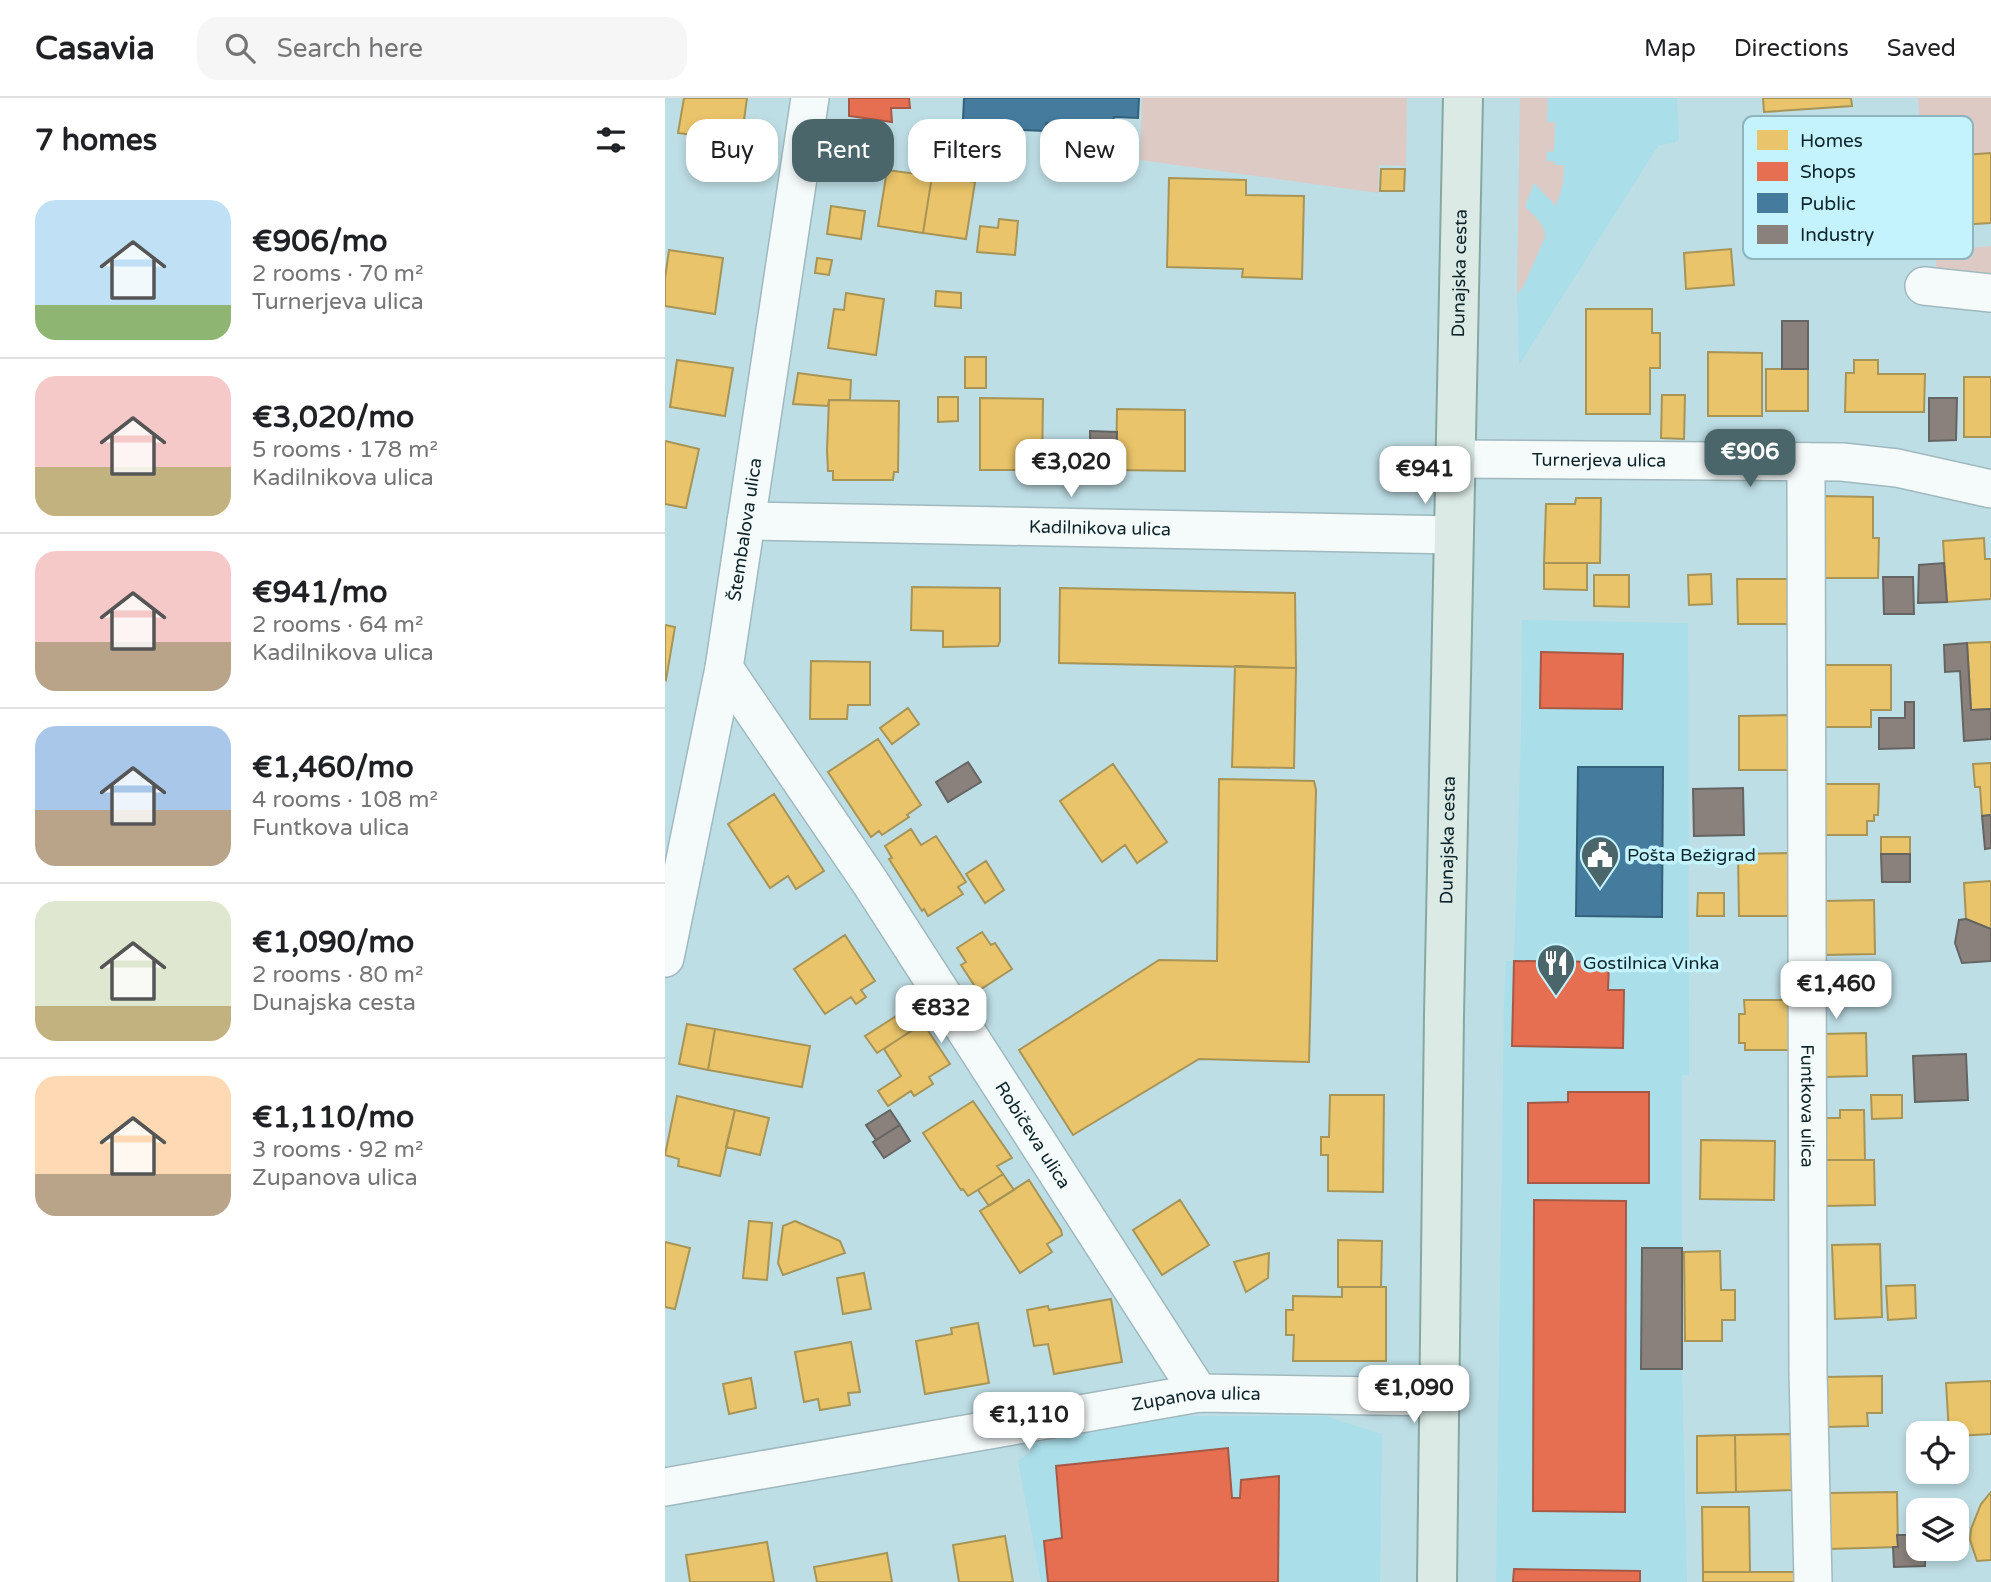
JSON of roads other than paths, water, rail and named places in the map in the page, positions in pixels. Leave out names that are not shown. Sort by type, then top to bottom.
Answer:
[{"type":"main road","name":"Dunajska cesta","points":[[1437,1582],[1444,1015],[1463,98]]},
{"type":"street","name":"Štembalova ulica","points":[[665,958],[724,668],[810,98]]},
{"type":"street","points":[[1924,286],[1991,293]]},
{"type":"street","name":"Turnerjeva ulica","points":[[1455,459],[1806,461],[1887,467],[1991,489]]},
{"type":"street","name":"Funtkova ulica","points":[[1806,461],[1808,1372],[1813,1582]]},
{"type":"street","name":"Kadilnikova ulica","points":[[746,520],[1454,535]]},
{"type":"street","name":"Robičeva ulica","points":[[724,668],[870,882],[1199,1393]]},
{"type":"street","name":"Zupanova ulica","points":[[665,1487],[1199,1393],[1440,1396]]},
{"type":"place","name":"Pošta Bežigrad","points":[[1600,889]]},
{"type":"place","name":"Gostilnica Vinka","points":[[1556,997]]}]
